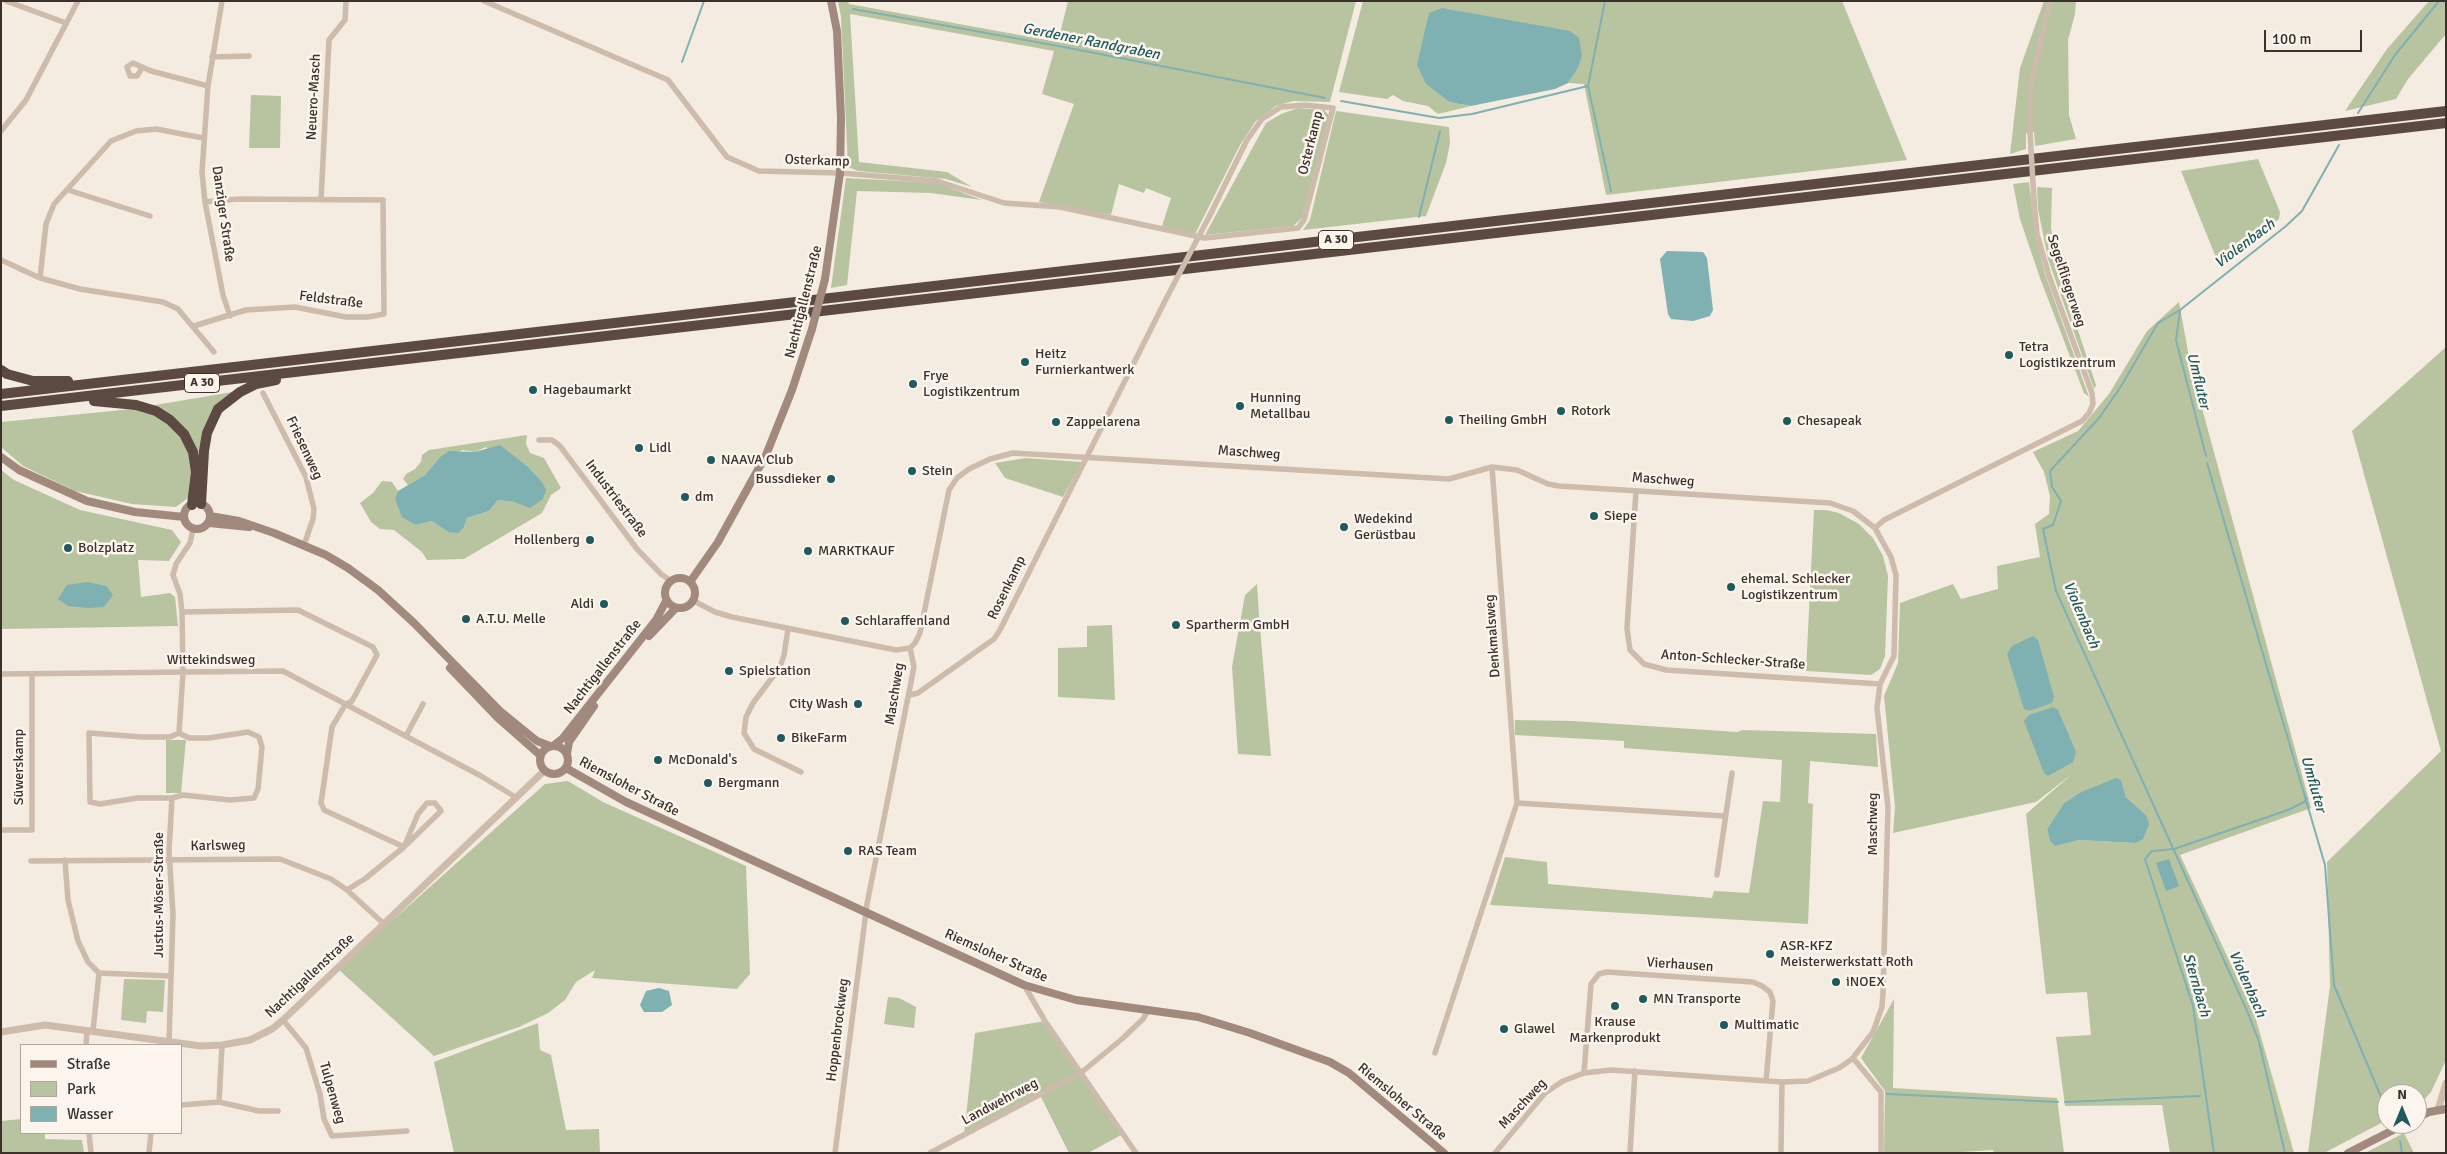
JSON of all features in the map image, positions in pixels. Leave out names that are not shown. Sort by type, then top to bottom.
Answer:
[{"type":"highway","name":"A 30","points":[[1,394],[2446,111]]},
{"type":"highway","name":"A 30","points":[[1,406],[2446,123]]},
{"type":"highway","points":[[197,504],[208,433],[218,409],[226,401],[256,384],[339,367]]},
{"type":"highway","points":[[1,370],[7,374],[33,381],[114,382]]},
{"type":"highway","points":[[65,399],[136,405],[156,411],[170,420],[184,434],[193,452],[197,504]]},
{"type":"main road","name":"Nachtigallenstraße","points":[[690,582],[718,542],[766,455],[792,390],[812,329],[825,280],[840,173],[841,108],[837,31],[831,1]]},
{"type":"main road","points":[[1,457],[19,470],[87,501],[135,512],[184,517]]},
{"type":"main road","points":[[197,504],[208,509],[209,520],[202,528],[193,529],[187,524],[184,517],[186,510],[197,504]]},
{"type":"main road","points":[[209,520],[252,527],[304,545],[348,568],[378,590],[498,718],[540,755],[540,764],[544,771],[554,775],[566,768],[568,760],[562,749],[537,742],[500,711],[414,623],[402,614]]},
{"type":"main road","points":[[681,578],[690,582],[695,591],[694,601],[686,608],[676,608],[666,600],[666,588],[671,581],[681,578]]},
{"type":"main road","name":"Nachtigallenstraße","points":[[552,746],[563,738],[656,620],[666,600]]},
{"type":"main road","name":"Nachtigallenstraße","points":[[566,754],[569,742],[601,698],[645,642],[676,608]]},
{"type":"main road","points":[[540,755],[552,746]]},
{"type":"main road","name":"Riemsloher Straße","points":[[566,768],[626,802],[750,861],[866,911],[1024,985],[1076,1000],[1149,1009],[1221,1023],[1330,1062],[1349,1073],[1444,1153]]},
{"type":"main road","points":[[2427,1114],[2442,1109]]},
{"type":"main road","points":[[2348,1153],[2385,1134]]},
{"type":"street","points":[[6,1],[66,23]]},
{"type":"street","points":[[1,131],[26,100],[78,1]]},
{"type":"street","name":"Danziger Straße","points":[[222,1],[208,86],[202,172],[205,202],[223,296],[230,316]]},
{"type":"street","name":"Neuero-Masch","points":[[321,200],[329,40],[345,20],[346,1]]},
{"type":"street","name":"Osterkamp","points":[[484,1],[668,80],[727,157],[759,171],[840,173],[937,180],[1004,203],[1060,207],[1205,238],[1298,228],[1304,220],[1333,108],[1305,105],[1280,107],[1262,119],[1247,140],[1210,215],[1167,297],[1087,456]]},
{"type":"street","name":"Segelfliegerweg","points":[[1875,528],[1884,520],[2082,421],[2089,413],[2093,404],[2092,392],[2049,276],[2037,234],[2030,132],[2030,88],[2050,1]]},
{"type":"street","points":[[212,57],[249,56]]},
{"type":"street","points":[[142,68],[208,86]]},
{"type":"street","points":[[40,278],[46,224],[54,204],[111,141],[121,135],[136,131],[156,129],[203,138]]},
{"type":"street","points":[[68,190],[150,216]]},
{"type":"street","points":[[205,202],[238,199],[321,200]]},
{"type":"street","name":"Feldstraße","points":[[194,326],[246,310],[295,307],[346,317],[368,317],[384,314],[383,200],[321,200]]},
{"type":"street","points":[[1,260],[40,278],[80,289],[163,302],[178,309],[214,352]]},
{"type":"street","name":"Friesenweg","points":[[263,393],[301,464],[309,486],[313,519],[304,545]]},
{"type":"street","name":"Industriestraße","points":[[539,440],[552,440],[560,446],[637,549],[661,574],[671,581]]},
{"type":"street","name":"Maschweg","points":[[866,911],[914,667],[910,648],[920,633],[949,490],[957,478],[976,466],[1013,453],[1449,479],[1492,467],[1518,470],[1548,484],[1559,486],[1830,503],[1852,512],[1875,528],[1891,557],[1896,575],[1894,656],[1880,684],[1877,708],[1888,807],[1883,993],[1882,1007],[1873,1032],[1853,1058],[1820,1077],[1808,1081],[1782,1082],[1635,1071],[1597,1070],[1584,1073],[1563,1081],[1546,1093],[1495,1153]]},
{"type":"street","name":"Rosenkamp","points":[[909,695],[918,693],[994,639],[1087,456]]},
{"type":"street","name":"Denkmalsweg","points":[[1436,1053],[1517,803],[1492,467]]},
{"type":"street","name":"Anton-Schlecker-Straße","points":[[1636,490],[1627,628],[1630,650],[1644,664],[1666,670],[1880,684]]},
{"type":"street","points":[[179,733],[183,673],[182,612],[174,570],[190,543],[193,529]]},
{"type":"street","points":[[694,601],[722,615],[896,650],[910,648]]},
{"type":"street","points":[[182,612],[298,610],[373,647],[377,655],[352,701],[345,705],[332,727],[321,803],[324,810],[404,847]]},
{"type":"street","points":[[788,629],[784,655],[780,666],[753,703],[746,717],[744,733],[754,749],[801,772]]},
{"type":"street","name":"Wittekindsweg","points":[[1,674],[283,671],[481,776],[517,798]]},
{"type":"street","name":"Süwerskamp","points":[[1,830],[32,830],[32,674]]},
{"type":"street","points":[[406,736],[422,704]]},
{"type":"street","points":[[248,732],[259,737],[262,747],[258,789],[254,798],[230,800],[191,796],[137,798],[100,804],[90,802],[89,733],[142,737],[170,737],[179,733],[189,738],[209,738],[248,732]]},
{"type":"street","name":"Nachtigallenstraße","points":[[1,1032],[45,1025],[169,1042],[222,1046],[250,1040],[272,1029],[283,1020],[544,771]]},
{"type":"street","points":[[1717,875],[1724,816],[1732,773]]},
{"type":"street","name":"Justus-Möser-Straße","points":[[169,1042],[173,914],[170,859],[172,798]]},
{"type":"street","points":[[347,890],[366,878],[404,847],[441,811],[435,802],[427,802],[418,814],[404,847]]},
{"type":"street","points":[[1517,803],[1724,816]]},
{"type":"street","name":"Karlsweg","points":[[31,861],[280,859],[331,879],[347,890],[384,924]]},
{"type":"street","points":[[65,860],[68,900],[78,941],[88,962],[99,973],[170,976]]},
{"type":"street","name":"Hoppenbrockweg","points":[[835,1153],[866,911]]},
{"type":"street","name":"Vierhausen","points":[[1584,1073],[1591,984],[1599,974],[1607,972],[1753,982],[1762,986],[1770,992],[1773,1001],[1766,1081]]},
{"type":"street","points":[[86,1044],[99,973]]},
{"type":"street","points":[[1024,985],[1045,1021],[1082,1072],[1136,1153]]},
{"type":"street","name":"Landwehrweg","points":[[930,1153],[1082,1072],[1122,1039],[1143,1019],[1149,1009]]},
{"type":"street","name":"Tulpenweg","points":[[283,1020],[306,1048],[320,1094],[324,1118],[332,1136],[407,1131]]},
{"type":"street","points":[[219,1102],[222,1046]]},
{"type":"street","points":[[1853,1058],[1882,1092],[1881,1153]]},
{"type":"street","points":[[1630,1153],[1635,1071]]},
{"type":"street","points":[[1781,1153],[1782,1082]]},
{"type":"street","points":[[2442,1109],[2446,1083]]},
{"type":"street","points":[[182,1104],[219,1102],[259,1111],[278,1110]]},
{"type":"street","points":[[89,1134],[90,1153]]},
{"type":"street","points":[[149,1153],[151,1134]]},
{"type":"green space","points":[[838,1],[848,1],[849,4],[1058,42],[1068,1],[1356,1],[1330,102],[1293,101],[1276,106],[1256,121],[1240,145],[1195,234],[1162,226],[1171,198],[1146,188],[1144,193],[1119,184],[1111,215],[1039,202],[1074,104],[1042,94],[1054,51],[850,14],[859,162],[947,172],[972,187],[946,179],[858,171],[848,167],[841,17]]},
{"type":"green space","points":[[1363,1],[1842,1],[1907,160],[1606,195],[1584,84],[1568,83],[1577,70],[1426,84],[1449,102],[1471,106],[1438,114],[1428,106],[1403,101],[1393,95],[1387,99],[1339,92]]},
{"type":"green space","points":[[2044,1],[2076,1],[2075,14],[2068,40],[2069,115],[2076,139],[2035,146],[2034,132],[2026,133],[2026,149],[2010,154],[2020,68]]},
{"type":"green space","points":[[2429,1],[2446,1],[2446,34],[2408,79],[2396,99],[2345,111],[2387,49]]},
{"type":"green space","points":[[251,95],[281,96],[280,148],[249,148]]},
{"type":"green space","points":[[1298,108],[1324,110],[1329,115],[1302,218],[1293,226],[1205,235],[1266,123],[1281,114]]},
{"type":"green space","points":[[1336,111],[1449,127],[1450,143],[1446,163],[1426,216],[1303,230],[1310,220]]},
{"type":"green space","points":[[2258,159],[2280,212],[2279,219],[2219,265],[2181,171]]},
{"type":"green space","points":[[846,178],[937,183],[982,200],[931,193],[857,191],[847,285],[831,288]]},
{"type":"green space","points":[[2029,182],[2036,238],[2045,274],[2089,397],[2084,393],[2040,278],[2020,219],[2013,184]]},
{"type":"green space","points":[[2037,187],[2052,188],[2051,228],[2065,291],[2096,385],[2094,389],[2048,259],[2038,209]]},
{"type":"green space","points":[[2179,302],[2191,368],[2311,808],[2180,855],[2255,1016],[2294,1153],[2170,1153],[2162,1105],[2065,1106],[2056,1037],[2091,1035],[2087,992],[2046,994],[2026,814],[2072,774],[2036,802],[1893,833],[1895,807],[1884,696],[1898,663],[1900,603],[1953,584],[1961,599],[1998,589],[1997,566],[2040,557],[2035,524],[2049,514],[2050,496],[2044,472],[2033,452],[2078,431],[2109,394],[2147,331]],"holes":[[[2121,780],[2126,797],[2146,815],[2135,843],[2077,840],[2050,841],[2047,829],[2064,803],[2079,793]]]},
{"type":"green space","points":[[2446,347],[2446,1060],[2427,1096],[2427,1084],[2377,1084],[2377,1125],[2324,1153],[2308,1153],[2330,986],[2327,862],[2441,751],[2352,431]]},
{"type":"green space","points":[[256,388],[229,403],[213,426],[189,497],[176,507],[132,504],[75,491],[23,466],[1,447],[1,422],[132,409]]},
{"type":"green space","points":[[527,435],[526,444],[530,453],[544,458],[561,488],[551,495],[542,513],[464,559],[427,560],[422,552],[394,530],[380,529],[371,522],[360,503],[373,493],[382,481],[392,482],[398,491],[395,499],[416,525],[432,521],[448,532],[464,527],[467,518],[489,511],[498,500],[530,507],[486,447],[475,452],[463,450],[439,458],[425,475],[408,485],[403,479],[406,474],[415,469],[421,462],[422,455],[429,450]]},
{"type":"green space","points":[[1026,458],[1082,462],[1063,497],[1005,478],[995,463]]},
{"type":"green space","points":[[1,470],[14,480],[80,510],[172,530],[181,542],[169,561],[138,560],[141,597],[170,593],[175,597],[178,626],[1,629]]},
{"type":"green space","points":[[1814,510],[1839,513],[1859,524],[1873,538],[1883,556],[1888,576],[1885,656],[1880,669],[1871,675],[1806,671]]},
{"type":"green space","points":[[1257,584],[1271,756],[1238,754],[1232,667],[1245,595]]},
{"type":"green space","points":[[1112,625],[1115,700],[1058,697],[1058,648],[1087,647],[1087,626]]},
{"type":"green space","points":[[1515,720],[1573,721],[1737,732],[1743,730],[1876,734],[1878,767],[1810,761],[1808,803],[1813,804],[1808,924],[1490,905],[1505,857],[1547,862],[1548,884],[1712,898],[1714,891],[1749,893],[1763,801],[1780,802],[1782,760],[1624,748],[1624,741],[1515,735]]},
{"type":"green space","points":[[166,740],[186,740],[181,793],[166,793]]},
{"type":"green space","points":[[568,781],[603,802],[746,866],[750,974],[737,989],[592,978],[595,970],[576,982],[565,1000],[548,1013],[519,1027],[434,1056],[338,969],[545,784]]},
{"type":"green space","points":[[124,979],[165,980],[163,1012],[147,1011],[146,1023],[121,1020]]},
{"type":"green space","points":[[888,997],[899,998],[916,1007],[914,1028],[884,1024]]},
{"type":"green space","points":[[1894,999],[1893,1088],[2057,1098],[2064,1153],[1994,1153],[1993,1150],[1946,1153],[1884,1153],[1885,1091],[1861,1058]]},
{"type":"green space","points":[[1045,1021],[1123,1134],[1088,1153],[1069,1153],[1040,1095],[964,1135],[975,1033]]},
{"type":"green space","points":[[538,1023],[540,1050],[551,1055],[566,1130],[599,1129],[600,1153],[454,1153],[434,1062]]},
{"type":"green space","points":[[20,1119],[20,1134],[45,1134],[45,1139],[82,1140],[84,1153],[1,1153],[1,1121]]},
{"type":"green space","points":[[2404,1134],[2414,1153],[2365,1153]]},
{"type":"water","points":[[1442,8],[1570,31],[1579,38],[1582,56],[1577,70],[1568,83],[1555,89],[1471,106],[1449,102],[1426,84],[1417,65],[1429,13]]},
{"type":"water","points":[[1667,251],[1703,252],[1707,258],[1713,310],[1710,316],[1693,321],[1671,319],[1668,314],[1660,259]]},
{"type":"water","points":[[500,445],[528,467],[542,482],[546,490],[543,499],[530,508],[514,502],[498,500],[489,511],[467,518],[464,527],[458,533],[448,532],[432,521],[416,525],[402,517],[395,499],[398,491],[425,475],[439,458],[449,451],[475,452]]},
{"type":"water","points":[[87,582],[106,586],[113,595],[104,607],[68,606],[58,599],[67,585]]},
{"type":"water","points":[[2033,636],[2038,640],[2054,697],[2052,703],[2029,711],[2024,709],[2007,654],[2012,646]]},
{"type":"water","points":[[2053,707],[2058,710],[2076,752],[2073,762],[2048,776],[2044,773],[2024,721],[2029,715]]},
{"type":"water","points":[[2116,778],[2121,780],[2126,797],[2146,815],[2149,824],[2143,839],[2135,843],[2078,840],[2055,846],[2050,841],[2047,829],[2064,803],[2079,793]]},
{"type":"water","points":[[2169,859],[2179,886],[2166,891],[2156,863]]},
{"type":"water","points":[[659,988],[669,991],[672,1005],[662,1012],[644,1012],[640,1005],[646,991]]},
{"type":"waterway","name":"Gerdener Randgraben","points":[[682,62],[704,1]]},
{"type":"waterway","name":"Gerdener Randgraben","points":[[1341,101],[1439,118],[1472,114],[1588,86],[1605,1]]},
{"type":"waterway","name":"Violenbach","points":[[2358,113],[2395,55],[2439,1]]},
{"type":"waterway","name":"Gerdener Randgraben","points":[[853,9],[1064,47],[1325,98]]},
{"type":"waterway","points":[[1588,86],[1611,191]]},
{"type":"waterway","points":[[1419,217],[1440,131]]},
{"type":"waterway","name":"Violenbach","points":[[2285,1153],[2259,1042],[2248,1013],[2056,591],[2043,529],[2053,525],[2061,501],[2052,487],[2050,471],[2099,418],[2120,388],[2158,323],[2180,310],[2286,226],[2302,211],[2339,145]]},
{"type":"waterway","name":"Umfluter","points":[[2180,310],[2176,340],[2206,456]]},
{"type":"waterway","name":"Umfluter","points":[[2207,463],[2325,865],[2334,985],[2377,1087]]},
{"type":"waterway","name":"Sternbach","points":[[2214,1153],[2193,1006],[2145,859],[2152,851],[2174,849],[2288,810],[2304,802],[2307,798]]},
{"type":"waterway","points":[[1887,1094],[2058,1102]]},
{"type":"waterway","points":[[2065,1102],[2200,1096]]},
{"type":"waterway","points":[[2400,1141],[2402,1153]]},
{"type":"place","name":"Tetra Logistikzentrum","points":[[2009,355]]},
{"type":"place","name":"Heitz Furnierkantwerk","points":[[1025,362]]},
{"type":"place","name":"Frye Logistikzentrum","points":[[913,384]]},
{"type":"place","name":"Hagebaumarkt","points":[[533,390]]},
{"type":"place","name":"Hunning Metallbau","points":[[1240,406]]},
{"type":"place","name":"Rotork","points":[[1561,411]]},
{"type":"place","name":"Theiling GmbH","points":[[1449,420]]},
{"type":"place","name":"Chesapeak","points":[[1787,421]]},
{"type":"place","name":"Zappelarena","points":[[1056,422]]},
{"type":"place","name":"Lidl","points":[[639,448]]},
{"type":"place","name":"NAAVA Club","points":[[711,460]]},
{"type":"place","name":"Stein","points":[[912,471]]},
{"type":"place","name":"Bussdieker","points":[[831,479]]},
{"type":"place","name":"dm","points":[[685,497]]},
{"type":"place","name":"Siepe","points":[[1594,516]]},
{"type":"place","name":"Wedekind Gerüstbau","points":[[1344,527]]},
{"type":"place","name":"Hollenberg","points":[[590,540]]},
{"type":"place","name":"Bolzplatz","points":[[68,548]]},
{"type":"place","name":"MARKTKAUF","points":[[808,551]]},
{"type":"place","name":"ehemal. Schlecker Logistikzentrum","points":[[1731,587]]},
{"type":"place","name":"Aldi","points":[[604,604]]},
{"type":"place","name":"A.T.U. Melle","points":[[466,619]]},
{"type":"place","name":"Schlaraffenland","points":[[845,621]]},
{"type":"place","name":"Spartherm GmbH","points":[[1176,625]]},
{"type":"place","name":"Spielstation","points":[[729,671]]},
{"type":"place","name":"City Wash","points":[[858,704]]},
{"type":"place","name":"BikeFarm","points":[[781,738]]},
{"type":"place","name":"McDonald's","points":[[658,760]]},
{"type":"place","name":"Bergmann","points":[[708,783]]},
{"type":"place","name":"RAS Team","points":[[848,851]]},
{"type":"place","name":"ASR-KFZ Meisterwerkstatt Roth","points":[[1770,954]]},
{"type":"place","name":"iNOEX","points":[[1836,982]]},
{"type":"place","name":"MN Transporte","points":[[1643,999]]},
{"type":"place","name":"Krause Markenprodukt","points":[[1615,1006]]},
{"type":"place","name":"Multimatic","points":[[1724,1025]]},
{"type":"place","name":"Glawel","points":[[1504,1029]]}]
